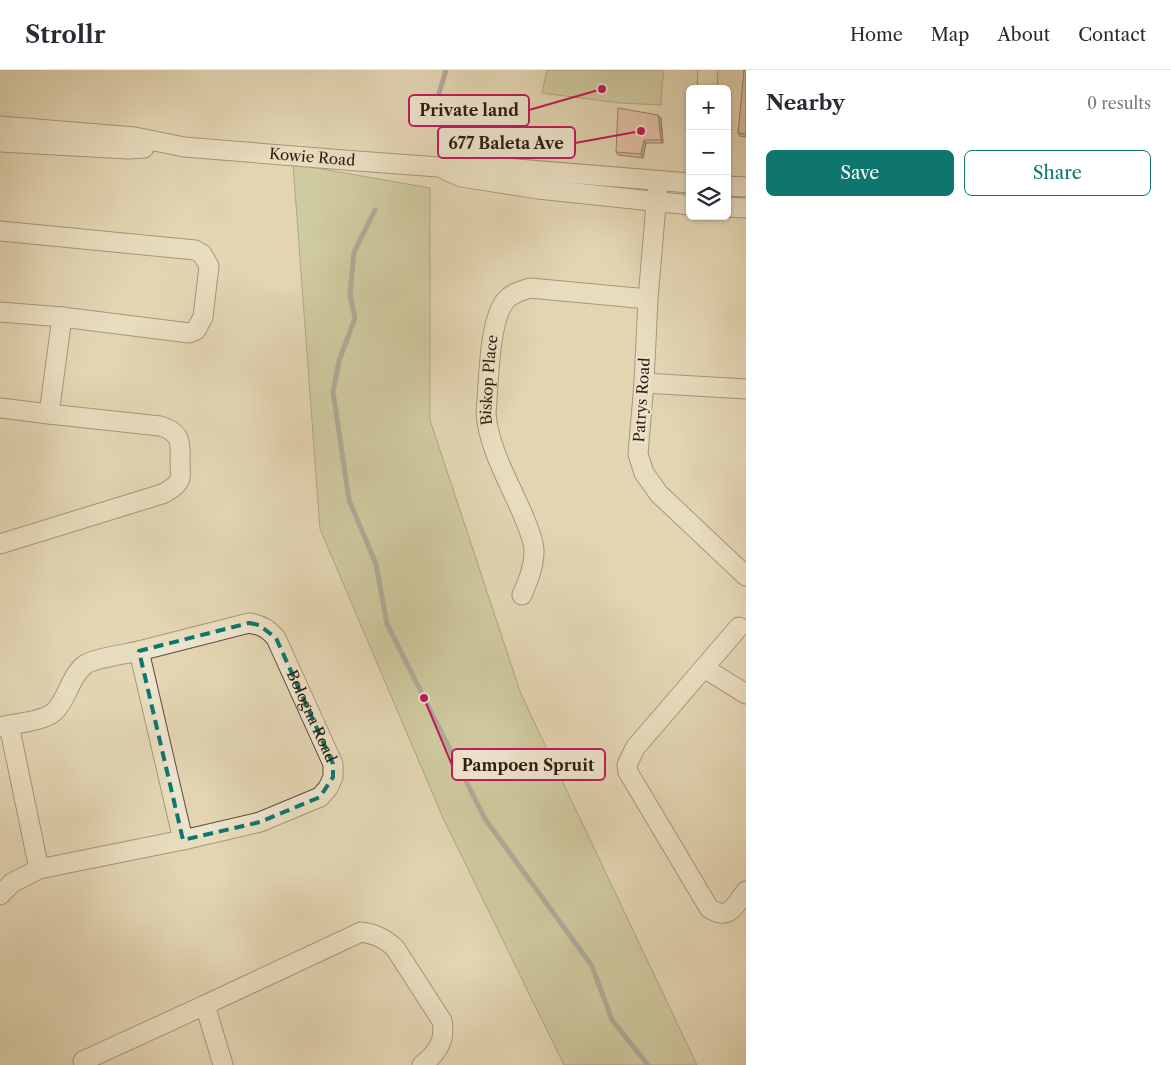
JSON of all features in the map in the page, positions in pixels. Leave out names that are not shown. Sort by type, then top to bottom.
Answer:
[{"type":"street","points":[[707,85],[708,70]]},
{"type":"street","name":"Kowie Road","points":[[0,126],[135,137],[184,147]]},
{"type":"street","name":"Kowie Road","points":[[0,142],[128,149],[184,147],[439,168],[461,177],[538,189],[686,205]]},
{"type":"street","name":"Kowie Road","points":[[439,168],[457,164],[686,183]]},
{"type":"street","name":"Patrys Road","points":[[658,182],[638,454],[644,474],[659,494],[746,576]]},
{"type":"street","points":[[731,186],[746,187]]},
{"type":"street","points":[[731,207],[746,208]]},
{"type":"street","points":[[0,231],[195,250],[202,254],[209,266],[203,317],[196,330],[189,333],[62,317],[0,312]]},
{"type":"street","name":"Biskop Place","points":[[522,595],[532,573],[534,550],[527,525],[491,440],[486,414],[495,323],[500,310],[506,300],[516,292],[530,288],[648,299]]},
{"type":"street","points":[[49,414],[62,317]]},
{"type":"street","points":[[644,383],[746,389]]},
{"type":"street","points":[[0,408],[160,426],[170,429],[176,434],[180,448],[180,479],[177,484],[162,494],[0,544]]},
{"type":"street","name":"Bologna Road","points":[[0,895],[12,883],[39,869],[183,840],[260,822],[320,796],[328,788],[333,777],[333,764],[276,638],[269,629],[250,623],[88,663],[79,670],[53,713],[44,717],[5,726],[39,869]]},
{"type":"street","points":[[739,627],[635,748],[627,765],[628,772],[710,908],[716,913],[730,912],[746,891]]},
{"type":"street","points":[[139,651],[183,840]]},
{"type":"street","points":[[704,668],[746,694]]},
{"type":"street","points":[[80,1064],[361,932],[374,934],[384,939],[394,948],[442,1021],[444,1029],[440,1045],[435,1054],[422,1065]]},
{"type":"street","points":[[205,1005],[223,1065]]},
{"type":"highlighted area","points":[[249,623],[259,625],[276,638],[333,764],[333,777],[320,797],[260,822],[183,840],[139,651]]},
{"type":"green space","points":[[547,70],[664,70],[661,105],[620,103],[542,93]]},
{"type":"green space","points":[[293,164],[430,188],[430,420],[521,694],[697,1065],[564,1065],[443,818],[320,529]]},
{"type":"building","points":[[744,70],[746,70],[746,134],[738,133]]},
{"type":"building","points":[[618,108],[658,115],[661,140],[644,140],[641,154],[616,152]]},
{"type":"waterway","points":[[431,120],[446,70]]},
{"type":"waterway","points":[[375,210],[354,252],[350,295],[355,318],[339,361],[333,392],[349,500],[376,564],[387,624],[485,819],[592,966],[612,1020],[648,1065]]},
{"type":"place","name":"Private land","points":[[602,89]]},
{"type":"place","name":"677 Baleta Ave","points":[[641,131]]},
{"type":"place","name":"Pampoen Spruit","points":[[424,698]]}]
